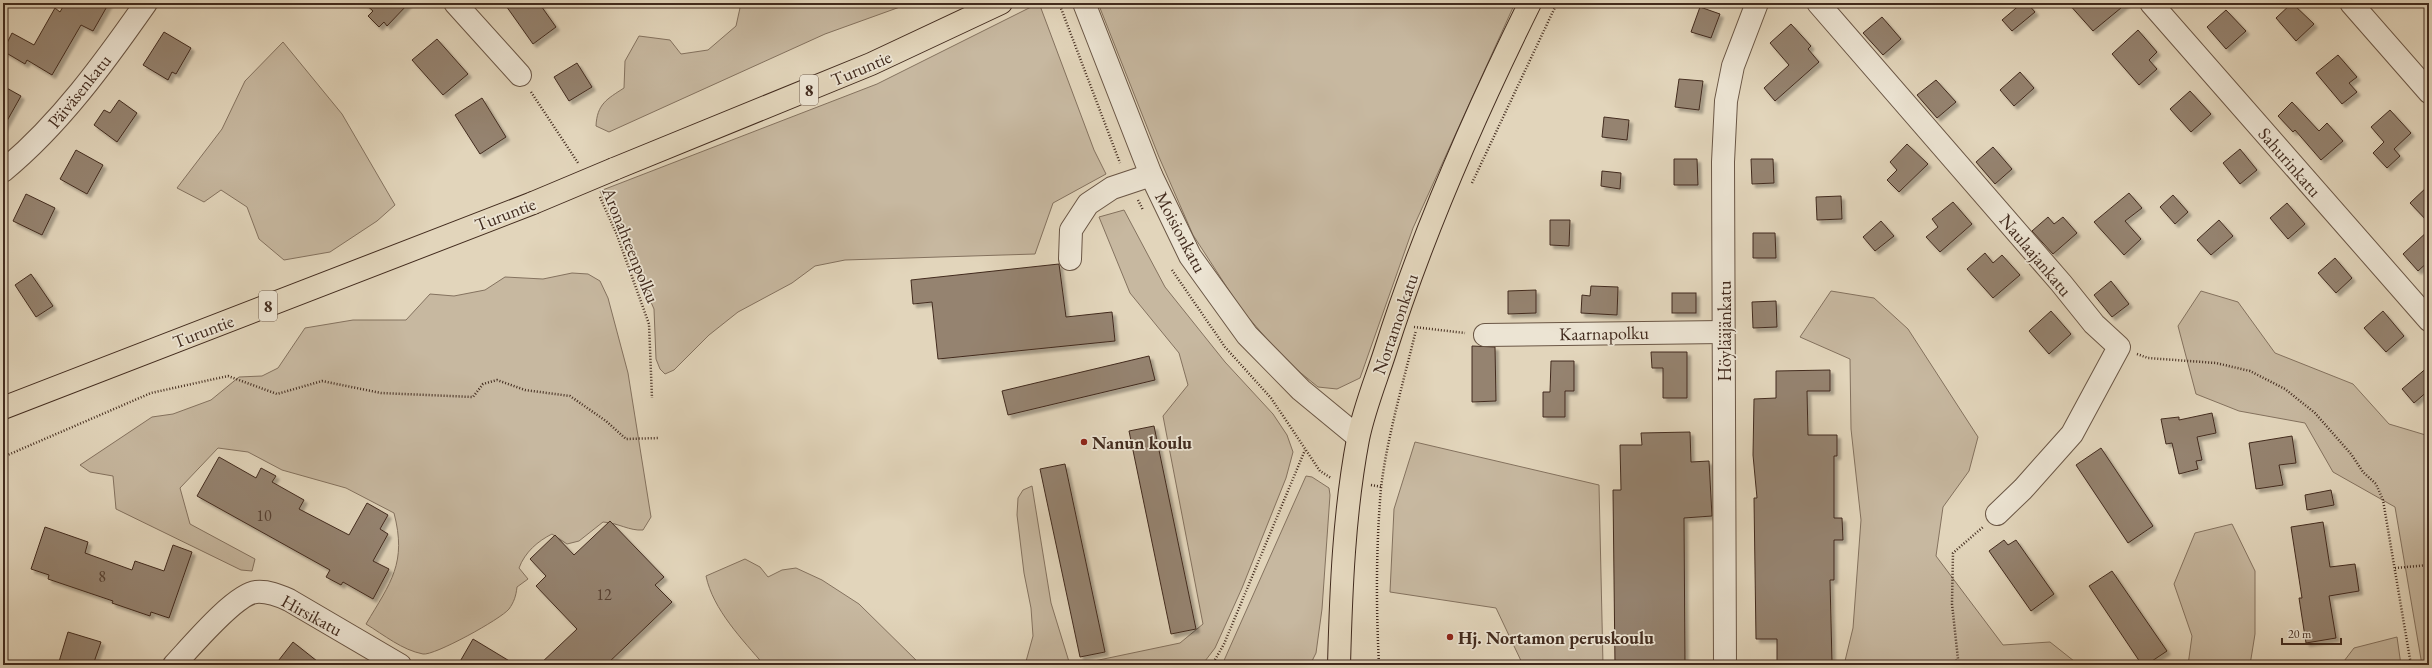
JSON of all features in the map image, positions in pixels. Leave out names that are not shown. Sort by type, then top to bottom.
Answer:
[{"type":"main road","name":"Turuntie","points":[[3,408],[533,203],[871,64],[1001,3]]},
{"type":"main road","name":"Nortamonkatu","points":[[1339,665],[1342,588],[1351,482],[1358,437],[1394,323],[1436,214],[1475,120],[1530,3]]},
{"type":"street","name":"Päiväsenkatu","points":[[3,171],[46,131],[86,86],[146,3]]},
{"type":"street","points":[[456,3],[520,75]]},
{"type":"street","name":"Moisionkatu","points":[[1084,3],[1151,175],[1190,256],[1247,336],[1301,390],[1358,437]]},
{"type":"street","name":"Höylääjänkatu","points":[[1726,665],[1723,162],[1726,101],[1735,60],[1757,3]]},
{"type":"street","name":"Naulaajankatu","points":[[1818,3],[2061,283],[2094,324],[2119,347]]},
{"type":"street","name":"Sahurinkatu","points":[[2151,3],[2429,320]]},
{"type":"street","points":[[2351,3],[2429,92]]},
{"type":"street","points":[[1070,259],[1071,230],[1088,204],[1112,188],[1151,175]]},
{"type":"street","name":"Kaarnapolku","points":[[1485,335],[1723,332]]},
{"type":"street","points":[[1997,514],[2023,489],[2072,434],[2119,347]]},
{"type":"street","name":"Hirsikatu","points":[[174,665],[232,605],[243,596],[256,592],[272,592],[289,600],[400,665]]},
{"type":"path","points":[[1471,185],[1557,3]]},
{"type":"path","points":[[520,75],[583,169]]},
{"type":"path","name":"Aronahteenpolku","points":[[598,194],[617,235],[648,324],[652,398]]},
{"type":"path","points":[[1379,665],[1376,600],[1382,487],[1396,410],[1419,320]]},
{"type":"path","points":[[1394,323],[1485,335]]},
{"type":"path","points":[[2119,347],[2148,358],[2216,363],[2250,371],[2285,388],[2315,413],[2351,454],[2363,472],[2376,484],[2383,500],[2411,665]]},
{"type":"path","points":[[3,457],[151,393],[228,376],[276,394],[322,381],[381,394],[473,397],[483,384],[497,380],[524,390],[570,396],[606,421],[626,439],[659,438]]},
{"type":"path","points":[[1212,665],[1224,644],[1305,450]]},
{"type":"path","points":[[1952,665],[1958,659],[1952,604],[1953,553],[1997,514]]},
{"type":"path","points":[[2395,568],[2429,565]]},
{"type":"shaded area","points":[[732,3],[911,3],[825,34],[609,132],[596,126],[598,112],[601,107],[608,99],[624,88],[625,61],[639,36],[670,40],[681,54],[708,50],[736,26],[740,8]]},
{"type":"shaded area","points":[[1039,3],[1094,150],[1106,174],[1053,203],[1035,254],[845,260],[815,266],[792,283],[738,312],[709,335],[674,370],[665,374],[660,369],[656,359],[654,309],[618,227],[600,191],[877,84]]},
{"type":"shaded area","points":[[1098,3],[1515,3],[1413,228],[1360,378],[1337,389],[1318,387],[1285,360],[1241,309],[1193,235],[1159,157]]},
{"type":"shaded area","points":[[283,42],[342,114],[395,205],[377,221],[330,252],[284,260],[259,239],[247,207],[221,190],[204,202],[177,188],[222,129],[245,81]]},
{"type":"shaded area","points":[[1124,210],[1165,287],[1225,362],[1273,414],[1287,435],[1293,452],[1286,478],[1242,588],[1215,648],[1202,665],[1075,665],[1180,643],[1203,624],[1163,416],[1188,385],[1179,353],[1130,293],[1099,217]]},
{"type":"shaded area","points":[[572,273],[588,274],[600,281],[608,298],[628,373],[651,517],[643,530],[603,522],[579,541],[567,544],[552,534],[547,537],[528,552],[522,562],[519,568],[528,579],[517,587],[514,599],[509,609],[494,621],[453,643],[430,653],[423,654],[408,649],[393,642],[366,624],[383,596],[394,572],[399,546],[398,530],[394,513],[346,488],[282,470],[248,452],[218,448],[180,488],[190,524],[255,559],[252,571],[241,570],[116,509],[113,476],[90,472],[80,465],[152,417],[173,414],[211,400],[239,377],[262,376],[278,368],[305,328],[353,320],[406,320],[430,294],[454,296],[485,290],[505,277],[543,279]]},
{"type":"shaded area","points":[[1831,291],[1874,298],[1908,329],[1978,437],[1969,471],[1943,507],[1936,556],[2003,645],[2050,642],[2079,665],[1844,665],[1853,628],[1861,520],[1851,429],[1850,359],[1800,337]]},
{"type":"shaded area","points":[[2201,291],[2238,302],[2275,353],[2353,384],[2389,424],[2429,436],[2429,665],[2422,665],[2395,507],[2333,472],[2305,423],[2239,411],[2196,394],[2178,326]]},
{"type":"shaded area","points":[[1415,442],[1599,485],[1603,665],[1523,665],[1496,608],[1390,592],[1394,509]]},
{"type":"shaded area","points":[[1306,476],[1312,477],[1329,488],[1330,495],[1322,609],[1316,653],[1310,665],[1222,665]]},
{"type":"shaded area","points":[[1032,486],[1051,603],[1070,665],[1025,665],[1033,636],[1031,608],[1024,573],[1017,515],[1018,498],[1023,490]]},
{"type":"shaded area","points":[[2232,524],[2255,571],[2255,634],[2250,665],[2188,665],[2192,636],[2174,584],[2195,533]]},
{"type":"shaded area","points":[[745,559],[760,567],[768,577],[782,570],[796,568],[822,580],[859,604],[921,665],[764,665],[738,635],[722,613],[715,601],[706,576]]},
{"type":"shaded area","points":[[2397,637],[2401,665],[2341,665],[2354,648]]},
{"type":"building","points":[[65,3],[109,3],[93,31],[81,25],[52,75],[27,60],[25,64],[3,51],[12,33],[34,45],[55,8],[60,12]]},
{"type":"building","points":[[364,3],[409,3],[387,26],[384,22],[379,27],[368,16],[373,11]]},
{"type":"building","points":[[504,3],[539,3],[556,27],[533,44]]},
{"type":"building","points":[[2022,3],[2027,3],[2035,12],[2012,31],[2002,20]]},
{"type":"building","points":[[2068,3],[2127,3],[2093,31]]},
{"type":"building","points":[[2292,3],[2314,24],[2296,41],[2276,18]]},
{"type":"building","points":[[1700,7],[1720,14],[1711,38],[1691,32]]},
{"type":"building","points":[[2226,10],[2246,31],[2226,49],[2207,27]]},
{"type":"building","points":[[1882,17],[1901,39],[1883,55],[1863,33]]},
{"type":"building","points":[[1791,24],[1811,46],[1808,49],[1819,62],[1775,101],[1764,88],[1789,65],[1770,43]]},
{"type":"building","points":[[2138,30],[2157,52],[2149,60],[2157,69],[2139,85],[2112,54]]},
{"type":"building","points":[[164,32],[191,48],[176,74],[172,72],[168,80],[143,65]]},
{"type":"building","points":[[437,39],[468,74],[443,95],[412,60]]},
{"type":"building","points":[[2338,55],[2357,77],[2349,83],[2357,92],[2342,104],[2316,73]]},
{"type":"building","points":[[577,63],[592,87],[569,101],[554,77]]},
{"type":"building","points":[[2020,72],[2034,88],[2014,106],[2000,90]]},
{"type":"building","points":[[1679,79],[1703,81],[1699,110],[1675,107]]},
{"type":"building","points":[[1936,80],[1956,102],[1937,118],[1917,95]]},
{"type":"building","points":[[3,86],[21,96],[3,128]]},
{"type":"building","points":[[2190,91],[2211,114],[2191,132],[2170,109]]},
{"type":"building","points":[[482,98],[506,137],[480,154],[455,115]]},
{"type":"building","points":[[119,100],[137,113],[117,142],[94,125],[104,110],[110,113]]},
{"type":"building","points":[[2292,102],[2319,131],[2327,123],[2343,141],[2321,160],[2295,130],[2293,132],[2278,116]]},
{"type":"building","points":[[2390,110],[2411,133],[2394,149],[2400,156],[2387,168],[2373,153],[2384,142],[2371,127]]},
{"type":"building","points":[[1604,117],[1629,120],[1627,140],[1602,137]]},
{"type":"building","points":[[1907,144],[1928,164],[1899,192],[1887,180],[1897,170],[1890,162]]},
{"type":"building","points":[[1993,147],[2012,169],[1995,184],[1976,162]]},
{"type":"building","points":[[2240,149],[2257,170],[2240,184],[2223,163]]},
{"type":"building","points":[[76,150],[103,165],[87,194],[60,179]]},
{"type":"building","points":[[1674,159],[1697,159],[1698,185],[1674,185]]},
{"type":"building","points":[[1751,159],[1773,159],[1774,183],[1752,184]]},
{"type":"building","points":[[1602,171],[1621,173],[1620,189],[1601,186]]},
{"type":"building","points":[[2429,185],[2429,223],[2410,203]]},
{"type":"building","points":[[2129,193],[2142,208],[2125,221],[2141,239],[2124,255],[2094,222]]},
{"type":"building","points":[[26,194],[55,208],[42,235],[13,221]]},
{"type":"building","points":[[2173,195],[2188,212],[2175,224],[2160,207]]},
{"type":"building","points":[[1841,196],[1842,219],[1817,220],[1816,197]]},
{"type":"building","points":[[1953,202],[1972,224],[1940,252],[1926,237],[1938,227],[1932,219]]},
{"type":"building","points":[[2287,203],[2305,224],[2288,239],[2270,218]]},
{"type":"building","points":[[2048,217],[2054,224],[2063,217],[2077,233],[2053,254],[2032,231]]},
{"type":"building","points":[[1550,220],[1570,220],[1569,246],[1550,245]]},
{"type":"building","points":[[2219,220],[2233,236],[2211,255],[2197,240]]},
{"type":"building","points":[[1881,221],[1894,236],[1875,251],[1863,237]]},
{"type":"building","points":[[2429,230],[2429,261],[2418,271],[2403,254]]},
{"type":"building","points":[[1753,233],[1775,233],[1776,258],[1753,258]]},
{"type":"building","points":[[1985,253],[1993,263],[2002,255],[2020,275],[1993,298],[1967,269]]},
{"type":"building","points":[[2335,258],[2352,278],[2336,293],[2318,273]]},
{"type":"building","points":[[1059,264],[1066,317],[1112,312],[1115,341],[938,359],[932,302],[913,304],[911,280]]},
{"type":"building","points":[[31,274],[53,306],[36,317],[15,285]]},
{"type":"building","points":[[2111,281],[2129,304],[2112,317],[2094,295]]},
{"type":"building","points":[[1591,286],[1618,287],[1617,315],[1581,313],[1582,295],[1590,296]]},
{"type":"building","points":[[1536,290],[1536,313],[1508,314],[1508,291]]},
{"type":"building","points":[[1672,293],[1696,293],[1696,313],[1672,313]]},
{"type":"building","points":[[1776,301],[1777,327],[1753,328],[1752,302]]},
{"type":"building","points":[[2051,311],[2071,334],[2049,354],[2029,331]]},
{"type":"building","points":[[2383,311],[2404,336],[2386,352],[2364,328]]},
{"type":"building","points":[[1472,346],[1495,347],[1496,401],[1472,402]]},
{"type":"building","points":[[1651,352],[1687,352],[1687,398],[1663,398],[1663,368],[1652,368]]},
{"type":"building","points":[[1149,356],[1155,380],[1008,415],[1002,391]]},
{"type":"building","points":[[1551,361],[1574,361],[1574,391],[1565,391],[1565,417],[1543,417],[1543,392],[1550,392]]},
{"type":"building","points":[[2429,366],[2429,390],[2414,403],[2402,389]]},
{"type":"building","points":[[1830,370],[1830,391],[1807,391],[1808,435],[1837,435],[1837,456],[1834,456],[1834,518],[1842,518],[1843,540],[1834,540],[1834,580],[1830,580],[1832,663],[1777,665],[1777,639],[1756,639],[1754,498],[1757,498],[1753,455],[1754,399],[1776,398],[1776,371]]},
{"type":"building","points":[[2212,413],[2216,433],[2197,437],[2202,460],[2196,461],[2198,469],[2179,474],[2172,443],[2166,444],[2161,419],[2179,417],[2179,420]]},
{"type":"building","points":[[1154,426],[1196,629],[1171,634],[1129,431]]},
{"type":"building","points":[[1690,432],[1691,462],[1709,461],[1712,516],[1684,518],[1685,665],[1615,665],[1613,490],[1621,490],[1620,445],[1642,445],[1641,433]]},
{"type":"building","points":[[2292,436],[2296,463],[2279,465],[2283,485],[2256,489],[2249,443]]},
{"type":"building","points":[[2101,448],[2153,526],[2128,543],[2076,465]]},
{"type":"building","points":[[219,457],[256,478],[261,468],[276,476],[272,482],[304,500],[299,509],[349,535],[367,503],[388,515],[380,529],[388,534],[373,561],[389,569],[373,599],[343,582],[341,585],[326,577],[330,570],[197,496]]},
{"type":"building","points":[[1065,464],[1105,652],[1080,657],[1040,469]]},
{"type":"building","points":[[2331,490],[2334,505],[2307,510],[2305,495]]},
{"type":"building","points":[[610,521],[664,577],[655,585],[672,602],[606,665],[539,665],[577,629],[536,586],[546,576],[530,559],[555,535],[574,555]]},
{"type":"building","points":[[2323,522],[2330,567],[2355,564],[2359,591],[2329,596],[2336,638],[2306,643],[2299,598],[2302,598],[2291,527]]},
{"type":"building","points":[[45,527],[88,542],[85,553],[132,570],[135,561],[164,571],[173,545],[192,552],[169,618],[151,612],[150,616],[112,603],[113,601],[48,579],[49,575],[31,569]]},
{"type":"building","points":[[2004,540],[2008,545],[2016,540],[2054,594],[2031,611],[1989,551]]},
{"type":"building","points":[[2112,571],[2167,651],[2146,665],[2142,665],[2089,586]]},
{"type":"building","points":[[68,632],[101,642],[93,665],[58,665]]},
{"type":"building","points":[[473,639],[516,665],[458,665]]},
{"type":"building","points":[[293,642],[322,665],[275,665]]},
{"type":"place","name":"Nanun koulu","points":[[1084,442]]},
{"type":"place","name":"Hj. Nortamon peruskoulu","points":[[1450,637]]}]
